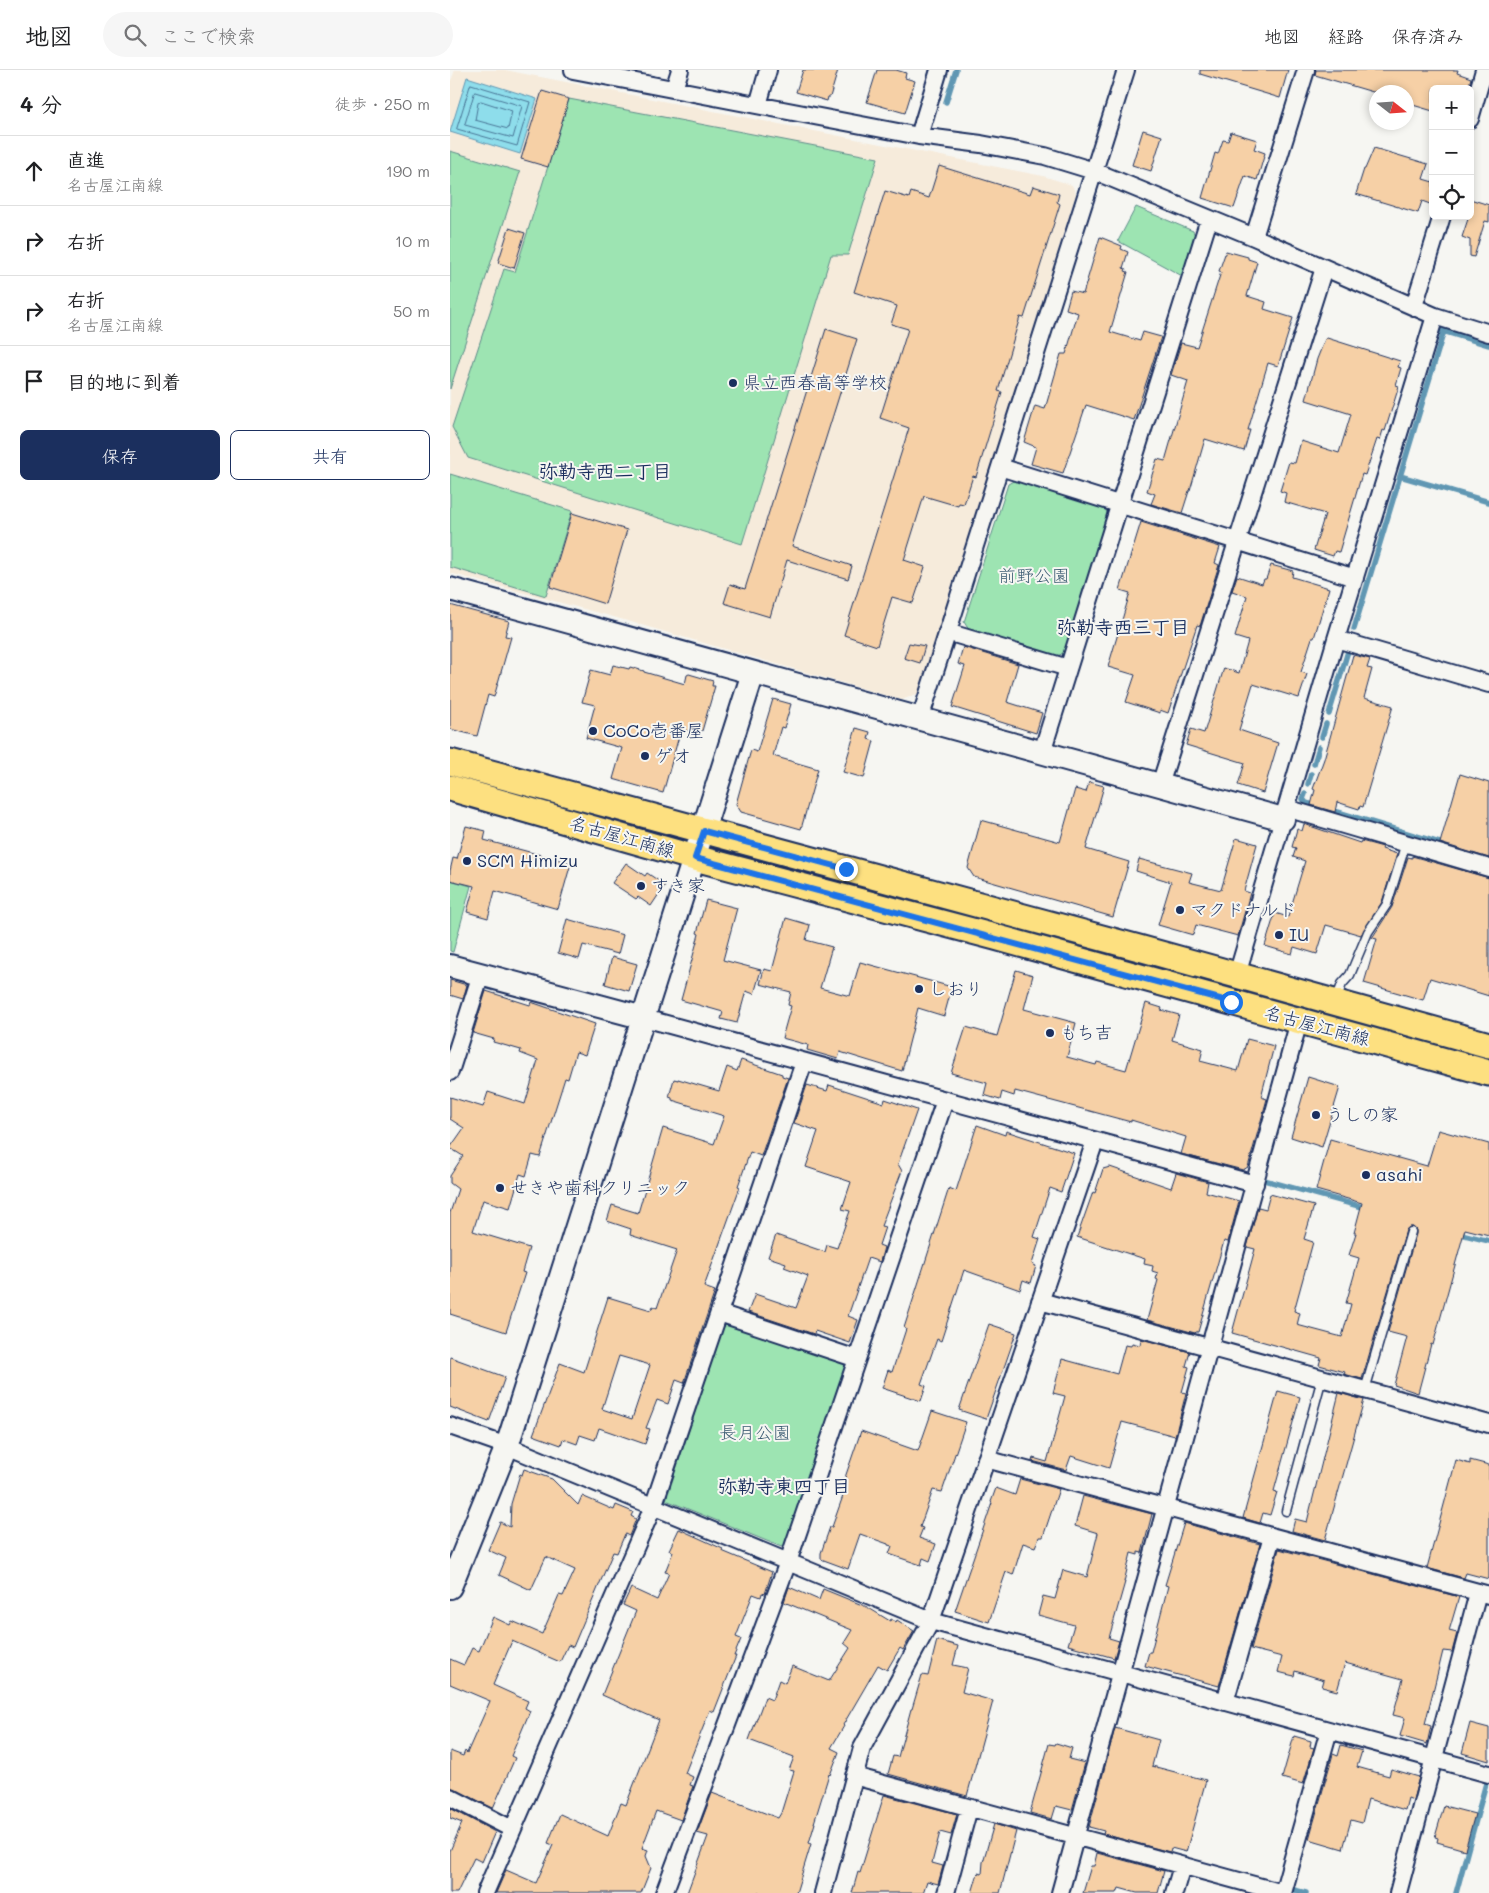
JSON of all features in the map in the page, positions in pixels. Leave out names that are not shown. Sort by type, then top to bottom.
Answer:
[{"type":"main road","name":"名古屋江南線","points":[[450,762],[1489,1045]]},
{"type":"main road","name":"名古屋江南線","points":[[450,788],[695,858],[995,937],[1489,1073]]},
{"type":"street","points":[[573,70],[918,136],[981,144],[1045,156],[1094,171],[1254,237],[1435,316],[1489,333]]},
{"type":"street","points":[[674,89],[680,70]]},
{"type":"street","points":[[758,105],[768,70]]},
{"type":"street","points":[[918,136],[939,70]]},
{"type":"street","points":[[920,718],[1126,70]]},
{"type":"street","points":[[1254,237],[1306,70]]},
{"type":"street","points":[[1474,105],[1484,70]]},
{"type":"street","points":[[1042,752],[1210,219]]},
{"type":"street","points":[[1414,306],[1441,220]]},
{"type":"street","points":[[1160,785],[1324,268]]},
{"type":"street","points":[[1237,975],[1336,640],[1435,316]]},
{"type":"street","points":[[1000,467],[1355,578]]},
{"type":"street","points":[[450,589],[1160,785],[1406,843],[1489,868]]},
{"type":"street","points":[[947,632],[1068,668]]},
{"type":"street","points":[[1336,640],[1489,684]]},
{"type":"street","points":[[450,1587],[507,1446],[753,673]]},
{"type":"street","points":[[450,966],[1255,1184]]},
{"type":"street","points":[[450,1072],[481,974]]},
{"type":"street","points":[[1060,1893],[1300,1021]]},
{"type":"street","points":[[485,1893],[653,1507],[804,1062]]},
{"type":"street","points":[[664,1893],[788,1562],[946,1100]]},
{"type":"street","points":[[823,1893],[862,1748],[931,1621],[1095,1141]]},
{"type":"street","points":[[1040,1301],[1489,1424]]},
{"type":"street","points":[[718,1313],[857,1359]]},
{"type":"street","points":[[450,1426],[507,1446],[931,1621],[1489,1774]]},
{"type":"street","points":[[986,1459],[1484,1594],[1434,1758],[1398,1893]]},
{"type":"street","points":[[1226,1702],[1272,1537]]},
{"type":"street","points":[[854,1776],[1283,1893],[1329,1730]]},
{"type":"street","points":[[450,1798],[512,1829]]},
{"type":"street","points":[[946,1893],[969,1808]]},
{"type":"street","points":[[1174,1893],[1182,1866]]},
{"type":"lane","points":[[1336,1003],[1342,984],[1350,975],[1368,932],[1387,904],[1406,843]]},
{"type":"lane","points":[[1364,1390],[1411,1232]]},
{"type":"lane","points":[[1286,1511],[1322,1378]]},
{"type":"shaded area","name":"県立西春高等学校","points":[[455,70],[505,70],[1043,176],[1072,185],[1076,194],[919,693],[902,700],[610,616],[450,573],[450,83]]},
{"type":"green space","points":[[569,99],[878,158],[848,255],[831,255],[742,544],[468,458],[452,427],[504,269],[515,272]]},
{"type":"green space","points":[[450,151],[520,172],[450,389]]},
{"type":"green space","points":[[1136,207],[1193,231],[1196,238],[1184,277],[1118,241]]},
{"type":"green space","points":[[450,474],[572,511],[546,596],[450,567]]},
{"type":"green space","name":"前野公園","points":[[1015,480],[1105,508],[1108,515],[1065,652],[1056,657],[969,630],[964,622],[1008,484]]},
{"type":"green space","points":[[450,880],[471,886],[453,952],[450,951]]},
{"type":"green space","name":"長月公園","points":[[731,1323],[841,1359],[845,1366],[784,1548],[666,1500],[723,1327]]},
{"type":"water","points":[[467,77],[537,99],[520,154],[450,132]]},
{"type":"building","points":[[803,70],[838,70],[827,101],[796,92]]},
{"type":"building","points":[[877,70],[896,70],[906,73],[905,78],[915,81],[905,113],[867,102]]},
{"type":"building","points":[[1200,70],[1288,70],[1280,98],[1200,74]]},
{"type":"building","points":[[1316,70],[1458,70],[1457,73],[1471,78],[1469,85],[1429,85],[1429,110],[1414,105],[1414,85],[1369,85],[1369,91],[1315,75]]},
{"type":"building","points":[[542,91],[569,99],[548,167],[521,159]]},
{"type":"building","points":[[1143,130],[1162,136],[1151,171],[1132,165]]},
{"type":"building","points":[[1231,132],[1257,140],[1254,149],[1265,153],[1257,180],[1245,176],[1234,208],[1202,198],[1215,153],[1218,154],[1223,140],[1228,141]]},
{"type":"building","points":[[1374,148],[1428,164],[1423,179],[1429,181],[1429,204],[1422,201],[1418,213],[1356,194]]},
{"type":"building","points":[[939,166],[1030,194],[1033,186],[1059,194],[1057,202],[1060,204],[1024,318],[1020,317],[998,391],[1002,392],[976,477],[973,476],[964,504],[959,503],[958,506],[924,496],[904,560],[925,567],[913,603],[892,597],[877,646],[844,635],[909,428],[880,418],[908,329],[891,324],[897,306],[854,292],[885,191],[909,198],[911,192],[929,198]]},
{"type":"building","points":[[1474,200],[1489,205],[1489,222],[1485,221],[1474,257],[1470,256],[1470,240],[1462,237],[1468,220],[1474,220]]},
{"type":"building","points":[[509,228],[525,233],[514,268],[498,263]]},
{"type":"building","points":[[1100,237],[1122,246],[1121,249],[1128,252],[1123,268],[1128,272],[1110,332],[1140,341],[1143,332],[1161,337],[1134,420],[1086,405],[1063,473],[1031,464],[1036,447],[1024,442],[1035,406],[1045,409],[1061,354],[1066,354],[1078,313],[1066,309],[1071,291],[1083,294]]},
{"type":"building","points":[[1226,251],[1248,257],[1248,259],[1257,262],[1247,296],[1266,302],[1264,309],[1293,318],[1278,366],[1268,363],[1248,430],[1250,430],[1244,451],[1205,439],[1182,513],[1151,504],[1155,494],[1147,491],[1157,459],[1165,461],[1188,381],[1171,375],[1181,343],[1197,347]]},
{"type":"building","points":[[826,329],[857,339],[792,546],[852,566],[848,579],[787,560],[770,617],[724,603],[730,584],[745,589]]},
{"type":"building","points":[[1327,338],[1400,361],[1398,367],[1401,368],[1396,385],[1399,386],[1385,431],[1383,430],[1380,440],[1377,439],[1365,475],[1362,474],[1339,552],[1335,551],[1333,556],[1314,550],[1325,514],[1284,502],[1286,493],[1280,491],[1289,462],[1295,463],[1301,441],[1339,453],[1351,414],[1306,400],[1317,359]]},
{"type":"building","points":[[572,513],[627,530],[605,604],[550,587]]},
{"type":"building","points":[[1141,522],[1220,547],[1215,563],[1219,565],[1200,626],[1197,625],[1168,713],[1160,710],[1160,713],[1126,702],[1135,675],[1108,667],[1130,593],[1120,590]]},
{"type":"building","points":[[1271,565],[1293,571],[1292,577],[1329,588],[1314,638],[1312,638],[1301,672],[1307,674],[1299,698],[1253,684],[1239,730],[1278,743],[1263,793],[1238,785],[1245,763],[1186,745],[1191,729],[1204,733],[1224,668],[1239,673],[1248,641],[1235,637],[1247,596],[1232,591],[1237,576],[1262,584]]},
{"type":"building","points":[[450,605],[509,621],[505,636],[511,637],[494,697],[488,695],[477,736],[450,729]]},
{"type":"building","points":[[909,643],[925,646],[920,663],[904,658]]},
{"type":"building","points":[[963,647],[1018,664],[1007,702],[1042,713],[1036,733],[952,707],[965,666],[958,664]]},
{"type":"building","points":[[1353,655],[1370,659],[1367,668],[1372,669],[1364,698],[1393,706],[1363,807],[1360,806],[1359,809],[1337,802],[1335,812],[1311,805],[1315,790],[1313,789],[1324,759]]},
{"type":"building","points":[[613,665],[629,669],[630,667],[685,684],[689,674],[713,681],[712,686],[715,686],[702,731],[699,730],[698,734],[681,729],[663,793],[613,779],[622,748],[586,738],[595,705],[582,702],[591,670],[610,675]]},
{"type":"building","points":[[773,699],[791,704],[784,728],[781,727],[773,756],[818,769],[801,829],[741,812],[736,804],[751,750],[757,752]]},
{"type":"building","points":[[856,728],[870,732],[868,739],[874,741],[864,778],[843,772]]},
{"type":"building","points":[[1460,774],[1489,783],[1489,858],[1440,843]]},
{"type":"building","points":[[1089,782],[1104,786],[1086,849],[1129,862],[1113,917],[974,877],[968,868],[981,820],[1060,842],[1075,789],[1086,792]]},
{"type":"building","points":[[1304,824],[1360,843],[1361,841],[1383,847],[1382,849],[1397,854],[1382,902],[1361,935],[1326,925],[1317,954],[1294,947],[1292,954],[1265,946],[1275,913],[1288,917],[1305,861],[1293,857],[1296,848],[1292,847],[1297,829],[1302,831]]},
{"type":"building","points":[[466,826],[486,831],[484,840],[571,863],[558,909],[495,891],[488,918],[467,912],[474,886],[450,880],[453,858],[457,859]]},
{"type":"building","points":[[1236,838],[1257,844],[1244,891],[1250,893],[1238,936],[1196,925],[1193,935],[1158,925],[1171,882],[1136,871],[1139,859],[1192,873],[1189,882],[1221,890]]},
{"type":"building","points":[[1412,856],[1489,878],[1489,996],[1430,978],[1423,1000],[1364,983],[1377,939],[1372,938],[1392,907],[1408,857],[1412,858]]},
{"type":"building","points":[[626,863],[645,876],[647,873],[665,885],[651,906],[638,897],[636,899],[612,883]]},
{"type":"building","points":[[706,900],[737,908],[723,960],[761,970],[754,994],[746,991],[737,1023],[721,1019],[723,1012],[681,1000]]},
{"type":"building","points":[[786,918],[810,925],[806,940],[832,947],[820,988],[850,996],[860,962],[952,987],[944,1016],[918,1008],[902,1071],[840,1052],[838,1059],[807,1050],[808,1045],[782,1038],[791,1006],[788,1005],[791,992],[760,984],[764,969],[772,971]]},
{"type":"building","points":[[567,919],[623,935],[618,954],[583,945],[579,959],[558,953]]},
{"type":"building","points":[[612,957],[637,964],[629,991],[605,984]]},
{"type":"building","points":[[1016,970],[1033,975],[1024,1009],[1076,1023],[1067,1057],[1096,1065],[1097,1062],[1126,1070],[1146,1003],[1179,1015],[1172,1040],[1203,1049],[1200,1061],[1238,1071],[1247,1039],[1274,1046],[1261,1097],[1267,1099],[1248,1167],[1243,1170],[1181,1154],[1186,1137],[1131,1120],[1131,1122],[1015,1091],[1014,1096],[1002,1092],[1000,1100],[984,1095],[987,1083],[951,1073],[966,1027],[997,1036]]},
{"type":"building","points":[[450,980],[467,985],[463,999],[450,995]]},
{"type":"building","points":[[486,991],[530,1005],[531,1002],[595,1024],[585,1055],[576,1052],[568,1079],[565,1078],[540,1157],[532,1155],[526,1176],[520,1174],[510,1208],[483,1200],[473,1231],[529,1248],[522,1272],[525,1273],[506,1332],[450,1314],[450,1213],[458,1189],[450,1183],[450,1176],[463,1156],[450,1148],[464,1128],[450,1119],[450,1097],[483,1107],[488,1092],[525,1104],[538,1060],[520,1053],[521,1050],[493,1042],[494,1039],[473,1033]]},
{"type":"building","points":[[741,1060],[782,1074],[782,1076],[788,1078],[761,1156],[750,1152],[738,1186],[740,1187],[704,1287],[715,1291],[684,1383],[676,1380],[668,1404],[657,1400],[646,1428],[650,1429],[645,1444],[599,1428],[595,1440],[580,1435],[577,1444],[563,1439],[561,1445],[533,1435],[560,1363],[584,1372],[608,1297],[651,1310],[653,1306],[657,1308],[677,1250],[630,1235],[631,1229],[607,1221],[612,1205],[638,1213],[663,1128],[714,1144],[724,1116],[672,1100],[669,1097],[674,1079],[719,1091],[727,1067],[737,1071]],"holes":[[[619,1356],[650,1365],[632,1419],[602,1409]]]},
{"type":"building","points":[[1308,1077],[1340,1087],[1322,1147],[1291,1137]]},
{"type":"building","points":[[807,1085],[827,1091],[829,1085],[884,1103],[885,1099],[917,1110],[898,1164],[902,1171],[881,1226],[885,1227],[879,1245],[884,1247],[880,1262],[868,1258],[848,1316],[858,1320],[850,1343],[815,1331],[814,1334],[748,1312],[755,1294],[796,1308],[808,1276],[784,1267],[786,1263],[768,1257],[776,1235],[825,1252],[827,1245],[837,1248],[850,1211],[842,1209],[851,1182],[806,1167],[818,1131],[794,1123]]},
{"type":"building","points":[[977,1125],[1005,1135],[1006,1131],[1074,1153],[1061,1192],[1050,1188],[1034,1237],[1040,1239],[1032,1264],[1036,1266],[1031,1283],[1023,1280],[1020,1290],[964,1270],[941,1341],[937,1339],[921,1384],[926,1386],[921,1401],[882,1388],[888,1370],[892,1372],[906,1329],[904,1328],[949,1188],[956,1191]]},
{"type":"building","points":[[1438,1130],[1489,1144],[1489,1235],[1465,1229],[1418,1393],[1394,1385],[1407,1337],[1388,1332],[1416,1234],[1416,1230],[1413,1227],[1409,1227],[1406,1230],[1362,1379],[1319,1365],[1321,1358],[1232,1333],[1255,1249],[1247,1247],[1258,1207],[1266,1209],[1270,1194],[1314,1206],[1304,1239],[1313,1242],[1294,1311],[1300,1313],[1297,1325],[1342,1337],[1351,1304],[1346,1303],[1359,1258],[1349,1255],[1362,1203],[1316,1190],[1330,1139],[1427,1166]]},
{"type":"building","points":[[1110,1167],[1171,1188],[1176,1173],[1208,1182],[1206,1192],[1239,1201],[1228,1242],[1224,1241],[1198,1332],[1195,1333],[1147,1320],[1158,1280],[1156,1279],[1158,1273],[1152,1271],[1153,1266],[1144,1264],[1145,1259],[1077,1237],[1103,1169]]},
{"type":"building","points":[[989,1324],[1016,1333],[986,1419],[959,1410]]},
{"type":"building","points":[[1141,1339],[1190,1352],[1186,1366],[1189,1367],[1182,1392],[1186,1393],[1175,1436],[1122,1422],[1109,1468],[1071,1456],[1066,1470],[1032,1461],[1033,1458],[1047,1462],[1065,1396],[1053,1393],[1062,1359],[1117,1374],[1125,1345],[1131,1346],[1132,1343],[1140,1345]]},
{"type":"building","points":[[450,1357],[505,1377],[489,1422],[450,1407]]},
{"type":"building","points":[[1278,1391],[1300,1397],[1274,1491],[1277,1492],[1270,1515],[1263,1513],[1260,1523],[1243,1518]]},
{"type":"building","points":[[1339,1393],[1364,1400],[1325,1540],[1292,1531],[1295,1519],[1307,1522]]},
{"type":"building","points":[[932,1411],[966,1422],[942,1492],[933,1490],[920,1527],[923,1528],[919,1538],[936,1544],[930,1561],[923,1558],[921,1565],[889,1554],[892,1546],[860,1534],[848,1569],[821,1559],[821,1553],[830,1527],[832,1527],[843,1496],[839,1495],[861,1431],[918,1451]]},
{"type":"building","points":[[1456,1460],[1470,1464],[1470,1460],[1489,1465],[1489,1579],[1466,1573],[1464,1578],[1427,1568]]},
{"type":"building","points":[[524,1469],[552,1479],[578,1505],[582,1496],[614,1510],[616,1505],[633,1512],[631,1516],[636,1519],[629,1536],[625,1534],[617,1553],[613,1552],[573,1647],[568,1645],[560,1662],[512,1641],[493,1685],[528,1701],[525,1708],[530,1711],[511,1756],[515,1758],[493,1808],[450,1787],[450,1751],[463,1756],[465,1751],[467,1753],[490,1701],[450,1684],[450,1659],[464,1665],[472,1648],[479,1651],[493,1617],[510,1625],[512,1621],[542,1634],[559,1595],[563,1596],[575,1570],[546,1557],[531,1590],[499,1575],[506,1558],[488,1550],[500,1522],[510,1527],[511,1504],[520,1474],[522,1475]]},
{"type":"building","points":[[1020,1479],[1059,1489],[1043,1537],[1039,1537],[1035,1547],[1023,1543],[1013,1575],[1006,1572],[989,1622],[955,1611],[996,1488],[1015,1495]]},
{"type":"building","points":[[1083,1496],[1152,1514],[1142,1553],[1138,1552],[1138,1555],[1131,1553],[1109,1638],[1119,1641],[1114,1658],[1068,1645],[1074,1625],[1038,1615],[1043,1596],[1055,1599],[1063,1570],[1087,1577],[1098,1533],[1075,1526]]},
{"type":"building","points":[[1184,1523],[1260,1544],[1219,1686],[1145,1666],[1149,1652],[1151,1652],[1168,1586],[1165,1585]]},
{"type":"building","points":[[679,1529],[723,1549],[722,1551],[772,1572],[765,1594],[762,1593],[761,1597],[753,1594],[736,1637],[741,1639],[734,1656],[736,1656],[714,1712],[710,1710],[685,1773],[693,1777],[690,1785],[693,1786],[681,1820],[656,1811],[642,1848],[648,1850],[646,1856],[651,1868],[641,1893],[496,1893],[506,1870],[536,1883],[553,1845],[548,1843],[560,1814],[608,1836],[621,1803],[626,1805],[659,1720],[602,1695],[636,1611],[623,1605],[631,1588],[657,1600],[669,1573],[665,1572],[673,1552],[669,1550]]},
{"type":"building","points":[[1279,1549],[1459,1597],[1449,1631],[1457,1633],[1452,1652],[1443,1651],[1425,1724],[1431,1726],[1427,1744],[1400,1736],[1405,1718],[1393,1715],[1403,1679],[1345,1663],[1337,1691],[1322,1687],[1324,1680],[1295,1671],[1294,1676],[1278,1672],[1282,1657],[1251,1649]]},
{"type":"building","points":[[789,1587],[819,1600],[823,1589],[867,1607],[890,1621],[891,1619],[896,1622],[897,1620],[914,1631],[903,1650],[900,1648],[887,1670],[878,1665],[831,1748],[839,1752],[829,1774],[814,1823],[809,1843],[811,1844],[796,1893],[687,1893],[708,1836],[697,1833],[712,1793],[778,1818],[781,1813],[794,1771],[789,1770],[794,1757],[749,1740],[765,1697],[772,1700],[779,1680],[785,1683],[792,1666],[829,1681],[850,1648],[844,1643],[852,1630],[784,1602]]},
{"type":"building","points":[[937,1640],[958,1646],[953,1665],[968,1668],[962,1692],[993,1701],[967,1796],[888,1774],[893,1756],[898,1757],[922,1675],[928,1676]]},
{"type":"building","points":[[1470,1723],[1489,1728],[1489,1761],[1462,1753]]},
{"type":"building","points":[[1115,1728],[1159,1740],[1152,1766],[1206,1780],[1186,1852],[1171,1848],[1170,1852],[1103,1834],[1104,1831],[1089,1827]]},
{"type":"building","points":[[1294,1736],[1311,1741],[1310,1747],[1314,1748],[1303,1784],[1282,1778]]},
{"type":"building","points":[[1056,1743],[1072,1748],[1069,1759],[1085,1763],[1072,1810],[1056,1806],[1052,1819],[1030,1813],[1049,1744],[1055,1745]]},
{"type":"building","points":[[1341,1745],[1362,1751],[1357,1767],[1389,1776],[1391,1769],[1419,1777],[1413,1800],[1408,1798],[1405,1810],[1368,1799],[1362,1823],[1351,1820],[1343,1849],[1309,1839],[1333,1754],[1338,1756]]},
{"type":"building","points":[[884,1795],[957,1814],[951,1835],[940,1832],[932,1863],[943,1866],[938,1884],[927,1881],[923,1893],[852,1893]]},
{"type":"building","points":[[1444,1806],[1475,1814],[1465,1850],[1437,1842],[1438,1838],[1435,1837]]},
{"type":"building","points":[[450,1808],[495,1832],[482,1862],[474,1858],[457,1893],[450,1893],[450,1851],[462,1823],[450,1818]]},
{"type":"building","points":[[994,1824],[1016,1831],[1000,1893],[972,1893],[978,1873],[982,1874],[983,1862]]},
{"type":"building","points":[[1097,1853],[1164,1871],[1158,1893],[1137,1893],[1119,1888],[1117,1893],[1083,1893]]},
{"type":"waterway","points":[[946,102],[956,70]]},
{"type":"waterway","points":[[1443,334],[1443,331],[1489,345]]},
{"type":"waterway","points":[[1354,629],[1443,334],[1439,332]]},
{"type":"waterway","points":[[1400,476],[1489,502]]},
{"type":"waterway","points":[[1329,714],[1348,651]]},
{"type":"waterway","points":[[1322,737],[1326,724]]},
{"type":"waterway","points":[[1314,764],[1319,747]]},
{"type":"waterway","points":[[1308,784],[1311,774]]},
{"type":"waterway","points":[[1305,794],[1303,799],[1306,803],[1317,806]]},
{"type":"waterway","points":[[1328,809],[1446,845]]},
{"type":"waterway","points":[[1264,1180],[1366,1208]]},
{"type":"waterway","points":[[1457,1233],[1489,1241]]},
{"type":"waterway","points":[[1456,1893],[1486,1783]]},
{"type":"waterway","points":[[1294,1890],[1306,1893]]},
{"type":"place","name":"県立西春高等学校","points":[[733,383]]},
{"type":"place","name":"CoCo壱番屋","points":[[593,731]]},
{"type":"place","name":"ゲオ","points":[[645,756]]},
{"type":"place","name":"SCM Himizu","points":[[467,861]]},
{"type":"place","name":"すき家","points":[[641,886]]},
{"type":"place","name":"マクドナルド","points":[[1180,910]]},
{"type":"place","name":"IU","points":[[1279,935]]},
{"type":"place","name":"しおり","points":[[919,989]]},
{"type":"place","name":"もち吉","points":[[1050,1033]]},
{"type":"place","name":"うしの家","points":[[1316,1115]]},
{"type":"place","name":"asahi","points":[[1366,1175]]},
{"type":"place","name":"せきや歯科クリニック","points":[[500,1188]]},
{"type":"district","name":"弥勒寺西二丁目","points":[[605,471]]},
{"type":"district","name":"弥勒寺西三丁目","points":[[1123,627]]},
{"type":"district","name":"弥勒寺東四丁目","points":[[784,1486]]},
{"type":"route","points":[[846,869],[704,831],[695,858],[995,937],[1231,1002]]}]
